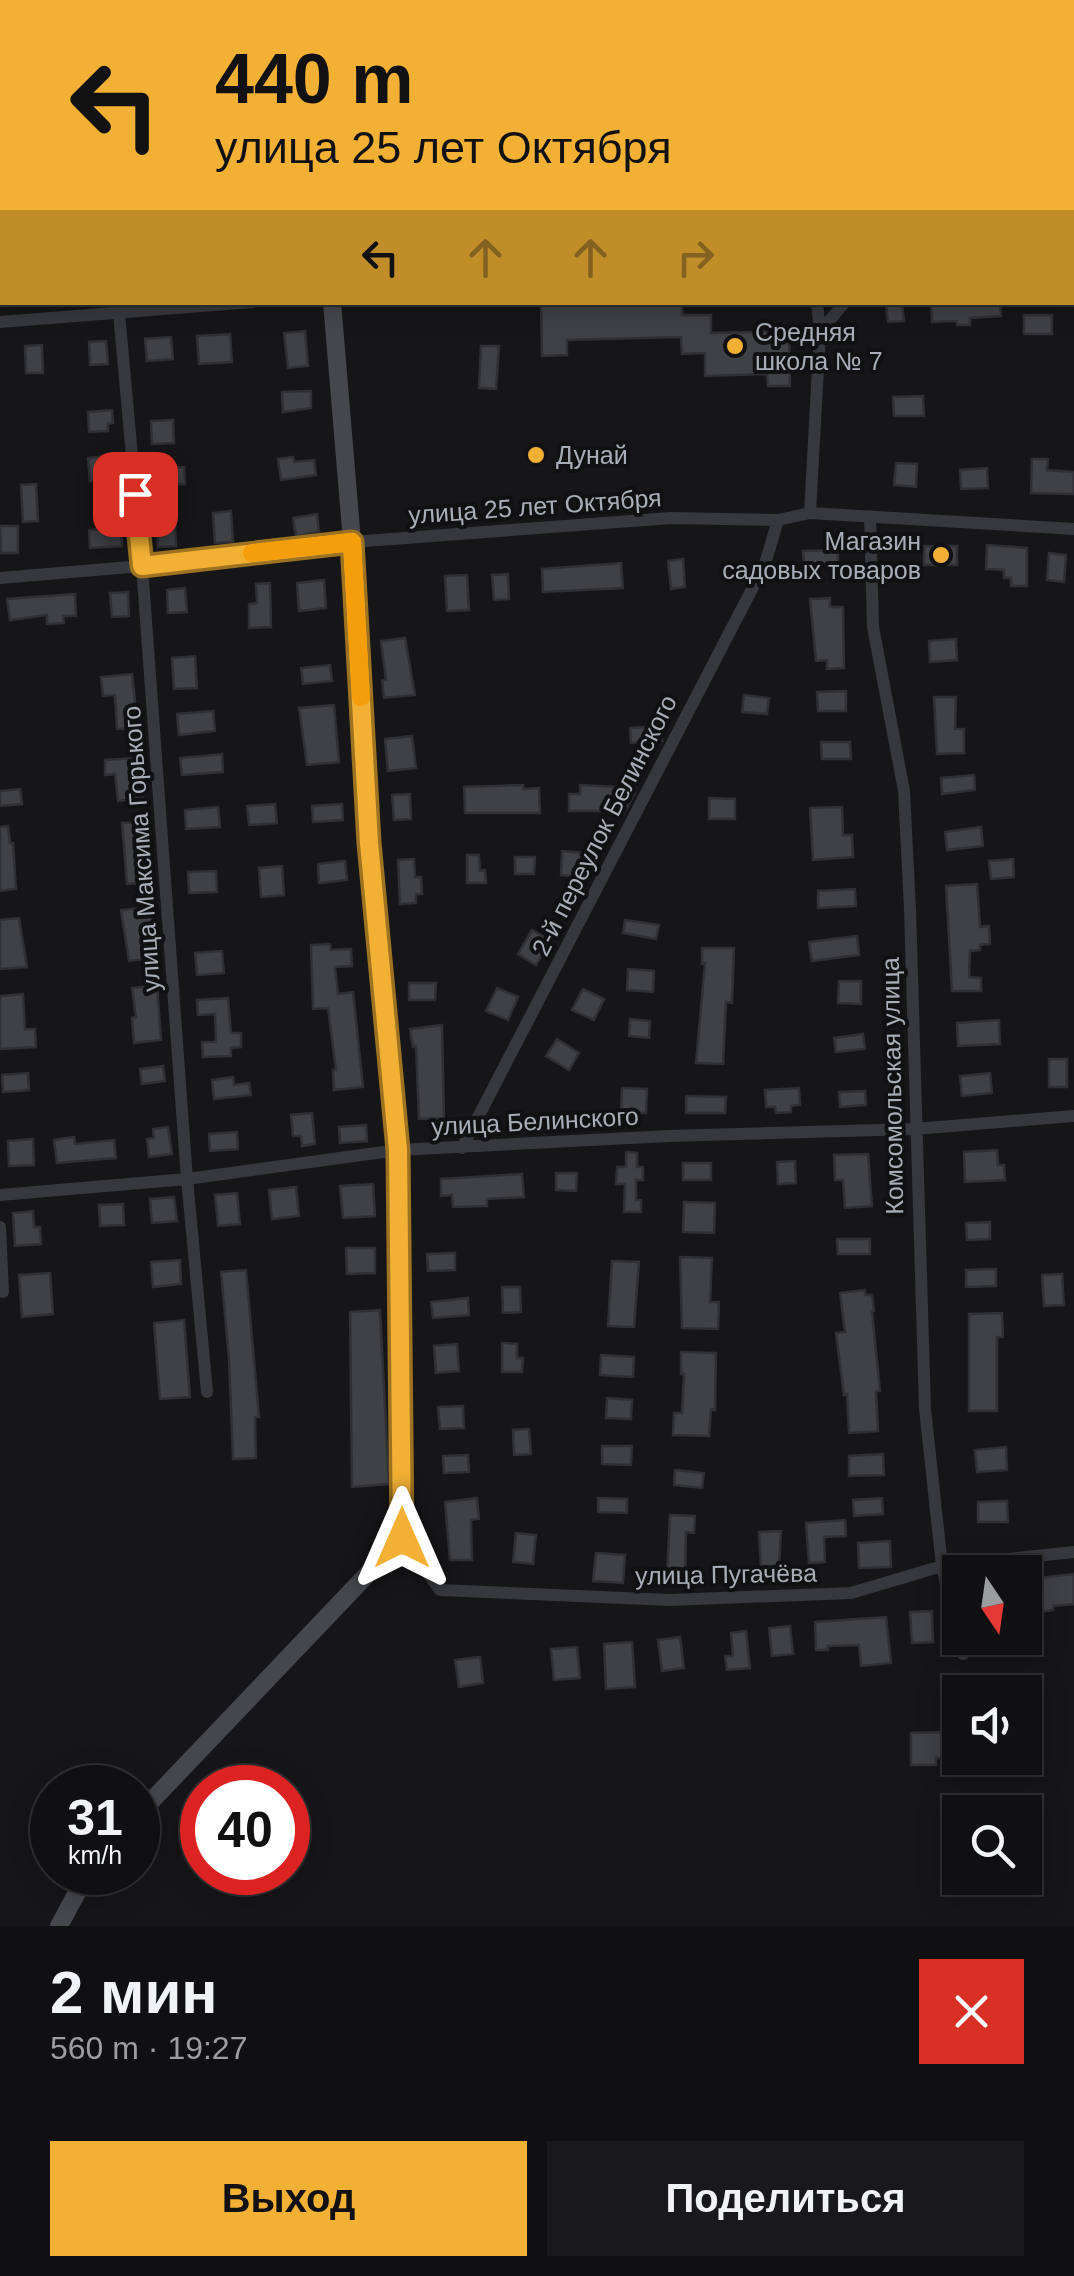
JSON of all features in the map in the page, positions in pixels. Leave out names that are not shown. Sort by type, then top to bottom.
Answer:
[{"type":"street","points":[[0,322],[118,308],[185,305]]},
{"type":"street","points":[[160,1792],[402,1538],[398,1150],[369,843],[352,542],[332,305]]},
{"type":"street","points":[[810,514],[820,332],[817,305]]},
{"type":"street","points":[[820,332],[842,305]]},
{"type":"street","name":"улица Максима Горького","points":[[118,308],[142,566],[206,1392]]},
{"type":"street","name":"улица 25 лет Октября","points":[[0,578],[352,542],[671,518],[778,520],[810,514],[1074,529]]},
{"type":"street","name":"Комсомольская улица","points":[[870,516],[873,627],[904,791],[925,1409],[942,1566]]},
{"type":"street","name":"2-й переулок Белинского","points":[[462,1148],[766,564],[778,520]]},
{"type":"street","name":"улица Белинского","points":[[0,1195],[188,1179],[398,1150],[914,1129],[1074,1116]]},
{"type":"street","points":[[0,1227],[3,1292]]},
{"type":"street","name":"улица Пугачёва","points":[[402,1538],[440,1590],[670,1600],[851,1593],[942,1566]]},
{"type":"street","name":"улица Пугачёва","points":[[1042,1555],[1074,1552]]},
{"type":"street","points":[[60,1926],[76,1895]]},
{"type":"building","name":"Средняя школа № 7","points":[[541,305],[682,305],[682,315],[711,315],[711,333],[789,331],[790,386],[768,386],[767,374],[705,376],[705,353],[682,354],[681,337],[567,340],[567,355],[542,356]]},
{"type":"building","points":[[886,305],[902,305],[904,321],[888,322]]},
{"type":"building","points":[[931,305],[1000,305],[1001,316],[970,318],[970,325],[932,322]]},
{"type":"building","points":[[1024,315],[1052,315],[1052,334],[1024,334]]},
{"type":"building","points":[[305,331],[308,366],[288,368],[284,333]]},
{"type":"building","points":[[230,334],[232,362],[199,364],[197,336]]},
{"type":"building","points":[[171,337],[173,359],[147,361],[145,339]]},
{"type":"building","points":[[106,341],[108,364],[90,365],[89,342]]},
{"type":"building","points":[[42,345],[43,373],[26,373],[25,346]]},
{"type":"building","points":[[481,346],[499,346],[496,389],[479,388]]},
{"type":"building","points":[[311,391],[311,408],[283,412],[282,392]]},
{"type":"building","points":[[923,396],[924,416],[894,416],[893,397]]},
{"type":"building","points":[[112,410],[113,423],[108,424],[108,431],[89,432],[88,412]]},
{"type":"building","points":[[173,420],[174,443],[152,444],[151,421]]},
{"type":"building","points":[[116,455],[118,478],[90,481],[88,458]]},
{"type":"building","points":[[293,457],[294,462],[314,460],[316,475],[281,480],[278,459]]},
{"type":"building","points":[[1032,459],[1048,459],[1047,470],[1074,472],[1074,494],[1031,493]]},
{"type":"building","points":[[896,463],[917,464],[916,487],[894,485]]},
{"type":"building","points":[[184,467],[185,484],[155,486],[154,469]]},
{"type":"building","points":[[987,468],[988,488],[961,489],[960,470]]},
{"type":"building","points":[[36,484],[38,521],[23,522],[21,485]]},
{"type":"building","points":[[231,511],[233,542],[215,543],[213,513]]},
{"type":"building","points":[[317,514],[319,532],[296,536],[293,518]]},
{"type":"building","points":[[175,523],[176,546],[158,547],[157,524]]},
{"type":"building","points":[[0,526],[18,526],[18,553],[1,553]]},
{"type":"building","points":[[121,528],[122,546],[90,548],[89,530]]},
{"type":"building","points":[[987,545],[1027,548],[1027,586],[1011,586],[1011,578],[1004,578],[1004,570],[986,569]]},
{"type":"building","name":"Магазин садовых товаров","points":[[924,546],[957,546],[957,565],[924,565]]},
{"type":"building","points":[[838,550],[838,565],[804,566],[803,551]]},
{"type":"building","points":[[1049,553],[1066,555],[1064,582],[1047,580]]},
{"type":"building","points":[[683,559],[685,587],[671,589],[668,561]]},
{"type":"building","points":[[621,563],[623,588],[543,592],[542,569]]},
{"type":"building","points":[[508,574],[509,599],[494,600],[492,575]]},
{"type":"building","points":[[467,575],[469,610],[447,611],[445,576]]},
{"type":"building","points":[[324,580],[326,608],[299,611],[297,583]]},
{"type":"building","points":[[270,583],[271,627],[249,628],[249,604],[257,603],[256,584]]},
{"type":"building","points":[[185,588],[187,612],[168,613],[167,590]]},
{"type":"building","points":[[128,592],[129,616],[112,617],[110,593]]},
{"type":"building","points":[[75,594],[76,616],[63,616],[64,623],[47,624],[47,615],[10,620],[7,599]]},
{"type":"building","points":[[830,598],[830,607],[843,607],[844,668],[827,669],[827,660],[816,661],[810,599]]},
{"type":"building","points":[[405,638],[415,695],[384,698],[381,641]]},
{"type":"building","points":[[956,639],[957,660],[930,662],[929,641]]},
{"type":"building","points":[[195,656],[197,688],[174,689],[172,658]]},
{"type":"building","points":[[330,665],[332,681],[303,684],[301,668]]},
{"type":"building","points":[[132,674],[138,728],[117,729],[115,695],[103,696],[101,677]]},
{"type":"building","points":[[846,691],[846,711],[818,711],[817,692]]},
{"type":"building","points":[[744,695],[769,698],[767,714],[742,712]]},
{"type":"building","points":[[934,697],[956,697],[955,729],[964,729],[964,753],[937,754]]},
{"type":"building","points":[[334,705],[339,762],[307,765],[299,708]]},
{"type":"building","points":[[213,711],[215,731],[179,735],[177,714]]},
{"type":"building","points":[[661,726],[662,741],[631,743],[630,728]]},
{"type":"building","points":[[412,736],[416,768],[388,771],[385,739]]},
{"type":"building","points":[[821,742],[850,742],[851,759],[822,759]]},
{"type":"building","points":[[222,754],[223,772],[182,775],[180,758]]},
{"type":"building","points":[[140,758],[143,798],[118,801],[115,774],[105,775],[105,760]]},
{"type":"building","points":[[974,775],[975,790],[942,794],[941,778]]},
{"type":"building","points":[[523,785],[523,789],[539,788],[540,813],[465,813],[464,787]]},
{"type":"building","points":[[580,785],[635,788],[635,793],[623,815],[614,811],[569,811],[569,794],[580,794]]},
{"type":"building","points":[[20,789],[22,804],[0,806],[0,791]]},
{"type":"building","points":[[410,794],[411,819],[394,820],[392,795]]},
{"type":"building","points":[[709,798],[735,799],[735,819],[709,819]]},
{"type":"building","points":[[275,804],[277,823],[249,825],[247,806]]},
{"type":"building","points":[[342,804],[343,820],[313,822],[312,806]]},
{"type":"building","points":[[218,807],[220,827],[186,829],[185,810]]},
{"type":"building","points":[[842,807],[843,835],[852,835],[853,857],[813,860],[810,808]]},
{"type":"building","points":[[145,822],[150,882],[127,884],[122,823]]},
{"type":"building","points":[[8,826],[16,889],[0,891],[0,827]]},
{"type":"building","points":[[981,827],[983,846],[947,850],[945,832]]},
{"type":"building","points":[[562,851],[585,853],[583,877],[561,875]]},
{"type":"building","points":[[467,855],[479,855],[486,883],[467,883]]},
{"type":"building","points":[[515,857],[535,857],[534,874],[515,874]]},
{"type":"building","points":[[414,859],[415,877],[421,877],[422,894],[416,894],[416,903],[400,904],[398,860]]},
{"type":"building","points":[[1013,859],[1014,877],[991,879],[989,861]]},
{"type":"building","points":[[345,861],[347,880],[319,883],[318,864]]},
{"type":"building","points":[[282,866],[284,895],[261,897],[259,868]]},
{"type":"building","points":[[216,871],[217,892],[189,893],[188,872]]},
{"type":"building","points":[[977,884],[980,927],[989,926],[990,944],[970,951],[969,977],[981,978],[981,991],[952,991],[946,886]]},
{"type":"building","points":[[855,889],[856,906],[818,908],[818,891]]},
{"type":"building","points":[[151,907],[156,958],[129,961],[121,910]]},
{"type":"building","points":[[19,918],[27,967],[0,969],[0,920]]},
{"type":"building","points":[[625,920],[659,925],[656,939],[623,933]]},
{"type":"building","points":[[532,930],[551,941],[536,965],[518,954]]},
{"type":"building","points":[[857,936],[859,955],[812,961],[809,942]]},
{"type":"building","points":[[330,944],[331,950],[351,949],[352,966],[335,967],[338,994],[353,992],[363,1087],[334,1090],[336,1070],[328,1008],[313,1009],[311,945]]},
{"type":"building","points":[[702,948],[734,948],[732,1003],[726,1002],[723,1064],[696,1063],[705,963],[702,964]]},
{"type":"building","points":[[222,951],[224,973],[197,975],[195,953]]},
{"type":"building","points":[[628,969],[654,971],[653,992],[627,990]]},
{"type":"building","points":[[839,981],[861,981],[861,1004],[838,1003]]},
{"type":"building","points":[[409,983],[436,983],[435,1000],[409,1000]]},
{"type":"building","points":[[157,985],[161,1040],[134,1043],[132,988]]},
{"type":"building","points":[[497,988],[518,997],[508,1020],[486,1011]]},
{"type":"building","points":[[583,989],[604,999],[594,1020],[572,1010]]},
{"type":"building","points":[[23,994],[25,1029],[35,1029],[36,1047],[0,1049],[0,996]]},
{"type":"building","points":[[228,998],[231,1033],[241,1033],[241,1047],[231,1048],[231,1056],[203,1057],[202,1042],[216,1042],[215,1014],[198,1015],[197,1000]]},
{"type":"building","points":[[630,1019],[650,1021],[649,1038],[629,1036]]},
{"type":"building","points":[[999,1020],[1000,1044],[958,1046],[957,1023]]},
{"type":"building","points":[[442,1025],[444,1118],[419,1119],[416,1046],[413,1047],[410,1029]]},
{"type":"building","points":[[863,1034],[865,1049],[836,1052],[834,1038]]},
{"type":"building","points":[[557,1039],[579,1053],[569,1070],[546,1056]]},
{"type":"building","points":[[1049,1059],[1067,1059],[1067,1087],[1049,1087]]},
{"type":"building","points":[[163,1066],[165,1081],[142,1084],[140,1069]]},
{"type":"building","points":[[28,1073],[29,1090],[3,1092],[2,1075]]},
{"type":"building","points":[[990,1073],[992,1093],[962,1096],[960,1076]]},
{"type":"building","points":[[233,1077],[234,1085],[249,1083],[251,1095],[214,1099],[212,1080]]},
{"type":"building","points":[[622,1088],[647,1089],[646,1113],[621,1112]]},
{"type":"building","points":[[799,1088],[800,1105],[791,1106],[791,1112],[776,1113],[775,1107],[766,1107],[765,1090]]},
{"type":"building","points":[[865,1091],[866,1105],[840,1107],[839,1092]]},
{"type":"building","points":[[686,1096],[726,1097],[725,1113],[686,1113]]},
{"type":"building","points":[[312,1113],[315,1144],[302,1146],[301,1136],[293,1136],[291,1115]]},
{"type":"building","points":[[366,1125],[367,1141],[340,1143],[339,1127]]},
{"type":"building","points":[[168,1127],[172,1154],[149,1157],[147,1139],[154,1138],[153,1129]]},
{"type":"building","points":[[237,1132],[238,1149],[210,1151],[209,1134]]},
{"type":"building","points":[[74,1137],[75,1144],[114,1140],[116,1158],[57,1163],[54,1140]]},
{"type":"building","points":[[33,1139],[34,1165],[9,1166],[8,1141]]},
{"type":"building","points":[[997,1150],[1005,1180],[965,1182],[964,1152]]},
{"type":"building","points":[[626,1152],[637,1153],[637,1167],[643,1167],[643,1180],[636,1180],[636,1200],[641,1200],[641,1212],[624,1212],[625,1184],[616,1184],[617,1167],[626,1167]]},
{"type":"building","points":[[868,1154],[872,1206],[845,1208],[843,1180],[835,1180],[834,1155]]},
{"type":"building","points":[[795,1161],[796,1183],[778,1184],[777,1162]]},
{"type":"building","points":[[683,1163],[711,1163],[711,1180],[683,1180]]},
{"type":"building","points":[[556,1173],[577,1173],[576,1191],[556,1190]]},
{"type":"building","points":[[522,1174],[524,1197],[487,1199],[487,1206],[453,1207],[452,1195],[441,1196],[441,1179]]},
{"type":"building","points":[[373,1184],[375,1216],[343,1218],[340,1186]]},
{"type":"building","points":[[296,1187],[299,1216],[272,1219],[269,1190]]},
{"type":"building","points":[[237,1193],[240,1224],[218,1226],[215,1195]]},
{"type":"building","points":[[174,1197],[177,1221],[152,1223],[150,1199]]},
{"type":"building","points":[[684,1202],[715,1203],[714,1233],[683,1232]]},
{"type":"building","points":[[123,1204],[124,1225],[100,1226],[99,1205]]},
{"type":"building","points":[[33,1211],[34,1227],[40,1227],[41,1244],[15,1246],[13,1213]]},
{"type":"building","points":[[990,1222],[990,1239],[967,1240],[966,1223]]},
{"type":"building","points":[[837,1239],[870,1239],[870,1254],[838,1254]]},
{"type":"building","points":[[346,1248],[375,1248],[375,1273],[347,1274]]},
{"type":"building","points":[[455,1253],[455,1270],[428,1271],[427,1254]]},
{"type":"building","points":[[680,1257],[712,1258],[710,1302],[719,1302],[718,1329],[682,1328]]},
{"type":"building","points":[[180,1260],[181,1284],[153,1287],[151,1262]]},
{"type":"building","points":[[612,1261],[639,1262],[634,1327],[608,1326]]},
{"type":"building","points":[[996,1269],[996,1286],[966,1287],[966,1270]]},
{"type":"building","points":[[246,1270],[259,1417],[255,1417],[256,1458],[233,1459],[221,1272]]},
{"type":"building","points":[[50,1273],[53,1314],[22,1317],[19,1275]]},
{"type":"building","points":[[1062,1274],[1064,1305],[1044,1306],[1042,1275]]},
{"type":"building","points":[[502,1287],[520,1287],[521,1312],[503,1313]]},
{"type":"building","points":[[865,1290],[865,1295],[872,1295],[874,1311],[880,1391],[876,1391],[878,1431],[849,1433],[847,1394],[844,1395],[836,1333],[845,1332],[840,1293]]},
{"type":"building","points":[[468,1298],[469,1315],[433,1318],[431,1302]]},
{"type":"building","points":[[380,1310],[389,1484],[352,1487],[350,1312]]},
{"type":"building","points":[[1002,1313],[1003,1337],[997,1337],[997,1411],[969,1411],[969,1314]]},
{"type":"building","points":[[184,1320],[190,1397],[160,1399],[154,1323]]},
{"type":"building","points":[[502,1343],[517,1344],[517,1358],[523,1358],[522,1372],[502,1372]]},
{"type":"building","points":[[457,1344],[459,1371],[436,1373],[434,1346]]},
{"type":"building","points":[[681,1352],[716,1353],[715,1410],[711,1409],[709,1436],[673,1435],[674,1413],[682,1413]]},
{"type":"building","points":[[601,1355],[634,1357],[633,1377],[600,1375]]},
{"type":"building","points":[[607,1398],[632,1400],[631,1419],[606,1418]]},
{"type":"building","points":[[463,1406],[464,1428],[440,1429],[438,1407]]},
{"type":"building","points":[[529,1429],[531,1454],[514,1455],[513,1430]]},
{"type":"building","points":[[602,1446],[632,1446],[631,1465],[602,1464]]},
{"type":"building","points":[[1006,1447],[1007,1470],[977,1472],[975,1450]]},
{"type":"building","points":[[883,1454],[884,1475],[849,1476],[849,1456]]},
{"type":"building","points":[[468,1455],[469,1472],[444,1473],[443,1456]]},
{"type":"building","points":[[675,1470],[704,1473],[702,1488],[674,1485]]},
{"type":"building","points":[[477,1498],[479,1519],[471,1520],[472,1560],[450,1560],[445,1502]]},
{"type":"building","points":[[598,1498],[627,1499],[627,1513],[598,1512]]},
{"type":"building","points":[[882,1498],[883,1514],[854,1516],[853,1500]]},
{"type":"building","points":[[1007,1501],[1008,1522],[978,1522],[978,1502]]},
{"type":"building","points":[[670,1515],[695,1516],[694,1533],[686,1532],[685,1575],[667,1575]]},
{"type":"building","points":[[845,1520],[846,1536],[824,1537],[825,1562],[809,1563],[806,1523]]},
{"type":"building","points":[[781,1531],[779,1567],[761,1568],[759,1532]]},
{"type":"building","points":[[516,1533],[536,1535],[533,1564],[513,1562]]},
{"type":"building","points":[[890,1541],[891,1567],[859,1568],[858,1543]]},
{"type":"building","points":[[596,1553],[625,1555],[623,1583],[593,1581]]},
{"type":"building","points":[[1074,1574],[1074,1604],[1042,1612],[1042,1578]]},
{"type":"building","points":[[932,1611],[933,1642],[912,1643],[910,1612]]},
{"type":"building","points":[[886,1617],[891,1663],[861,1666],[859,1645],[816,1650],[815,1622]]},
{"type":"building","points":[[790,1626],[793,1654],[772,1656],[769,1628]]},
{"type":"building","points":[[746,1631],[750,1668],[727,1670],[725,1656],[733,1656],[731,1633]]},
{"type":"building","points":[[680,1637],[684,1668],[662,1671],[658,1640]]},
{"type":"building","points":[[632,1642],[635,1687],[606,1689],[604,1644]]},
{"type":"building","points":[[577,1647],[580,1678],[554,1680],[551,1649]]},
{"type":"building","points":[[480,1657],[483,1683],[459,1687],[455,1660]]},
{"type":"building","points":[[942,1732],[942,1758],[936,1758],[936,1765],[911,1765],[911,1733]]},
{"type":"slow traffic","points":[[252,553],[352,542],[361,697]]},
{"type":"place","name":"Средняя школа № 7","points":[[735,346]]},
{"type":"place","name":"Дунай","points":[[536,455]]},
{"type":"place","name":"Магазин садовых товаров","points":[[941,555]]},
{"type":"route","points":[[135,494],[142,566],[352,542],[369,843],[398,1150],[402,1538]]}]
